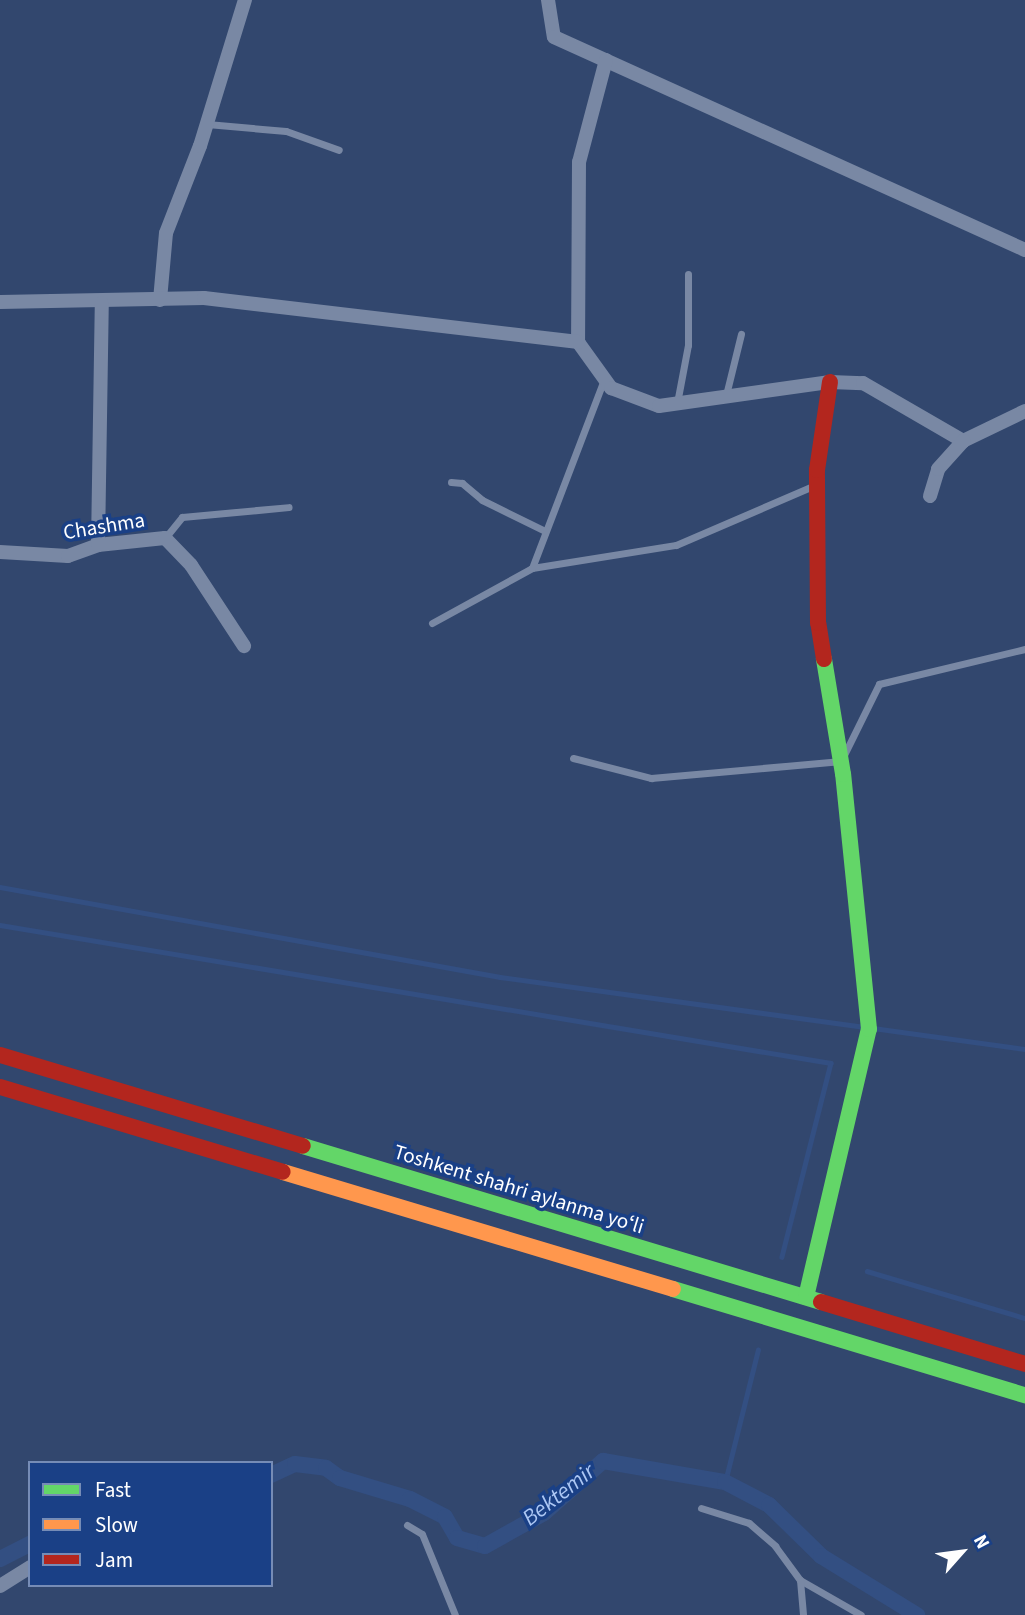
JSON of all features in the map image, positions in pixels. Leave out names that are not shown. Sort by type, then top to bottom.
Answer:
[{"type":"main road","points":[[806,1297],[868,1025],[841,761],[818,623],[817,485],[830,382]]},
{"type":"main road","name":"Toshkent shahri aylanma yoʻli","points":[[0,1055],[1025,1364]]},
{"type":"main road","points":[[0,1087],[1025,1395]]},
{"type":"main road","points":[[192,1145],[204,1133],[201,1115]]},
{"type":"street","points":[[160,300],[166,233],[207,124],[245,0]]},
{"type":"street","points":[[548,0],[554,37],[1025,250]]},
{"type":"street","points":[[606,60],[579,162],[578,342],[611,388],[659,406],[830,382],[863,383],[962,441]]},
{"type":"street","points":[[0,302],[102,303],[204,298],[578,342]]},
{"type":"street","points":[[98,545],[102,303]]},
{"type":"street","points":[[930,496],[938,469],[962,441],[1025,411]]},
{"type":"street","name":"Chashma","points":[[0,552],[68,556],[98,545],[165,538],[191,565],[244,646]]},
{"type":"street","points":[[0,1586],[28,1568]]},
{"type":"lane","points":[[207,124],[286,131],[338,150]]},
{"type":"lane","points":[[677,403],[688,345],[688,274]]},
{"type":"lane","points":[[726,395],[741,334]]},
{"type":"lane","points":[[532,568],[604,379]]},
{"type":"lane","points":[[451,482],[462,483],[482,500],[545,530]]},
{"type":"lane","points":[[432,623],[532,568],[676,545],[817,485]]},
{"type":"lane","points":[[165,538],[182,517],[289,507]]},
{"type":"lane","points":[[573,758],[651,778],[841,761],[879,684],[1025,649]]},
{"type":"lane","points":[[701,1508],[749,1523],[775,1546],[800,1580],[861,1615]]},
{"type":"lane","points":[[407,1525],[422,1534],[455,1615]]},
{"type":"lane","points":[[800,1580],[803,1615]]},
{"type":"waterway","points":[[0,887],[500,977],[865,1027]]},
{"type":"waterway","points":[[0,925],[831,1063],[782,1257]]},
{"type":"waterway","points":[[873,1028],[1025,1049]]},
{"type":"waterway","points":[[867,1271],[1025,1318]]},
{"type":"waterway","points":[[725,1482],[758,1350]]},
{"type":"waterway","name":"Bektemir","points":[[273,1474],[295,1464],[326,1468],[340,1478],[410,1499],[445,1517],[457,1538],[485,1546],[544,1513],[603,1461],[725,1482],[769,1505],[821,1556],[917,1615]]},
{"type":"waterway","name":"Bektemir","points":[[0,1559],[28,1545]]},
{"type":"traffic: fast","points":[[806,1297],[869,1029],[843,774],[824,659]]},
{"type":"traffic: fast","points":[[303,1146],[821,1302]]},
{"type":"traffic: fast","points":[[673,1289],[1025,1395]]},
{"type":"traffic: slow","points":[[283,1172],[673,1289]]},
{"type":"traffic: jam","points":[[824,659],[818,623],[817,470],[830,382]]},
{"type":"traffic: jam","points":[[0,1055],[303,1146]]},
{"type":"traffic: jam","points":[[0,1087],[283,1172]]},
{"type":"traffic: jam","points":[[821,1302],[1025,1364]]}]
